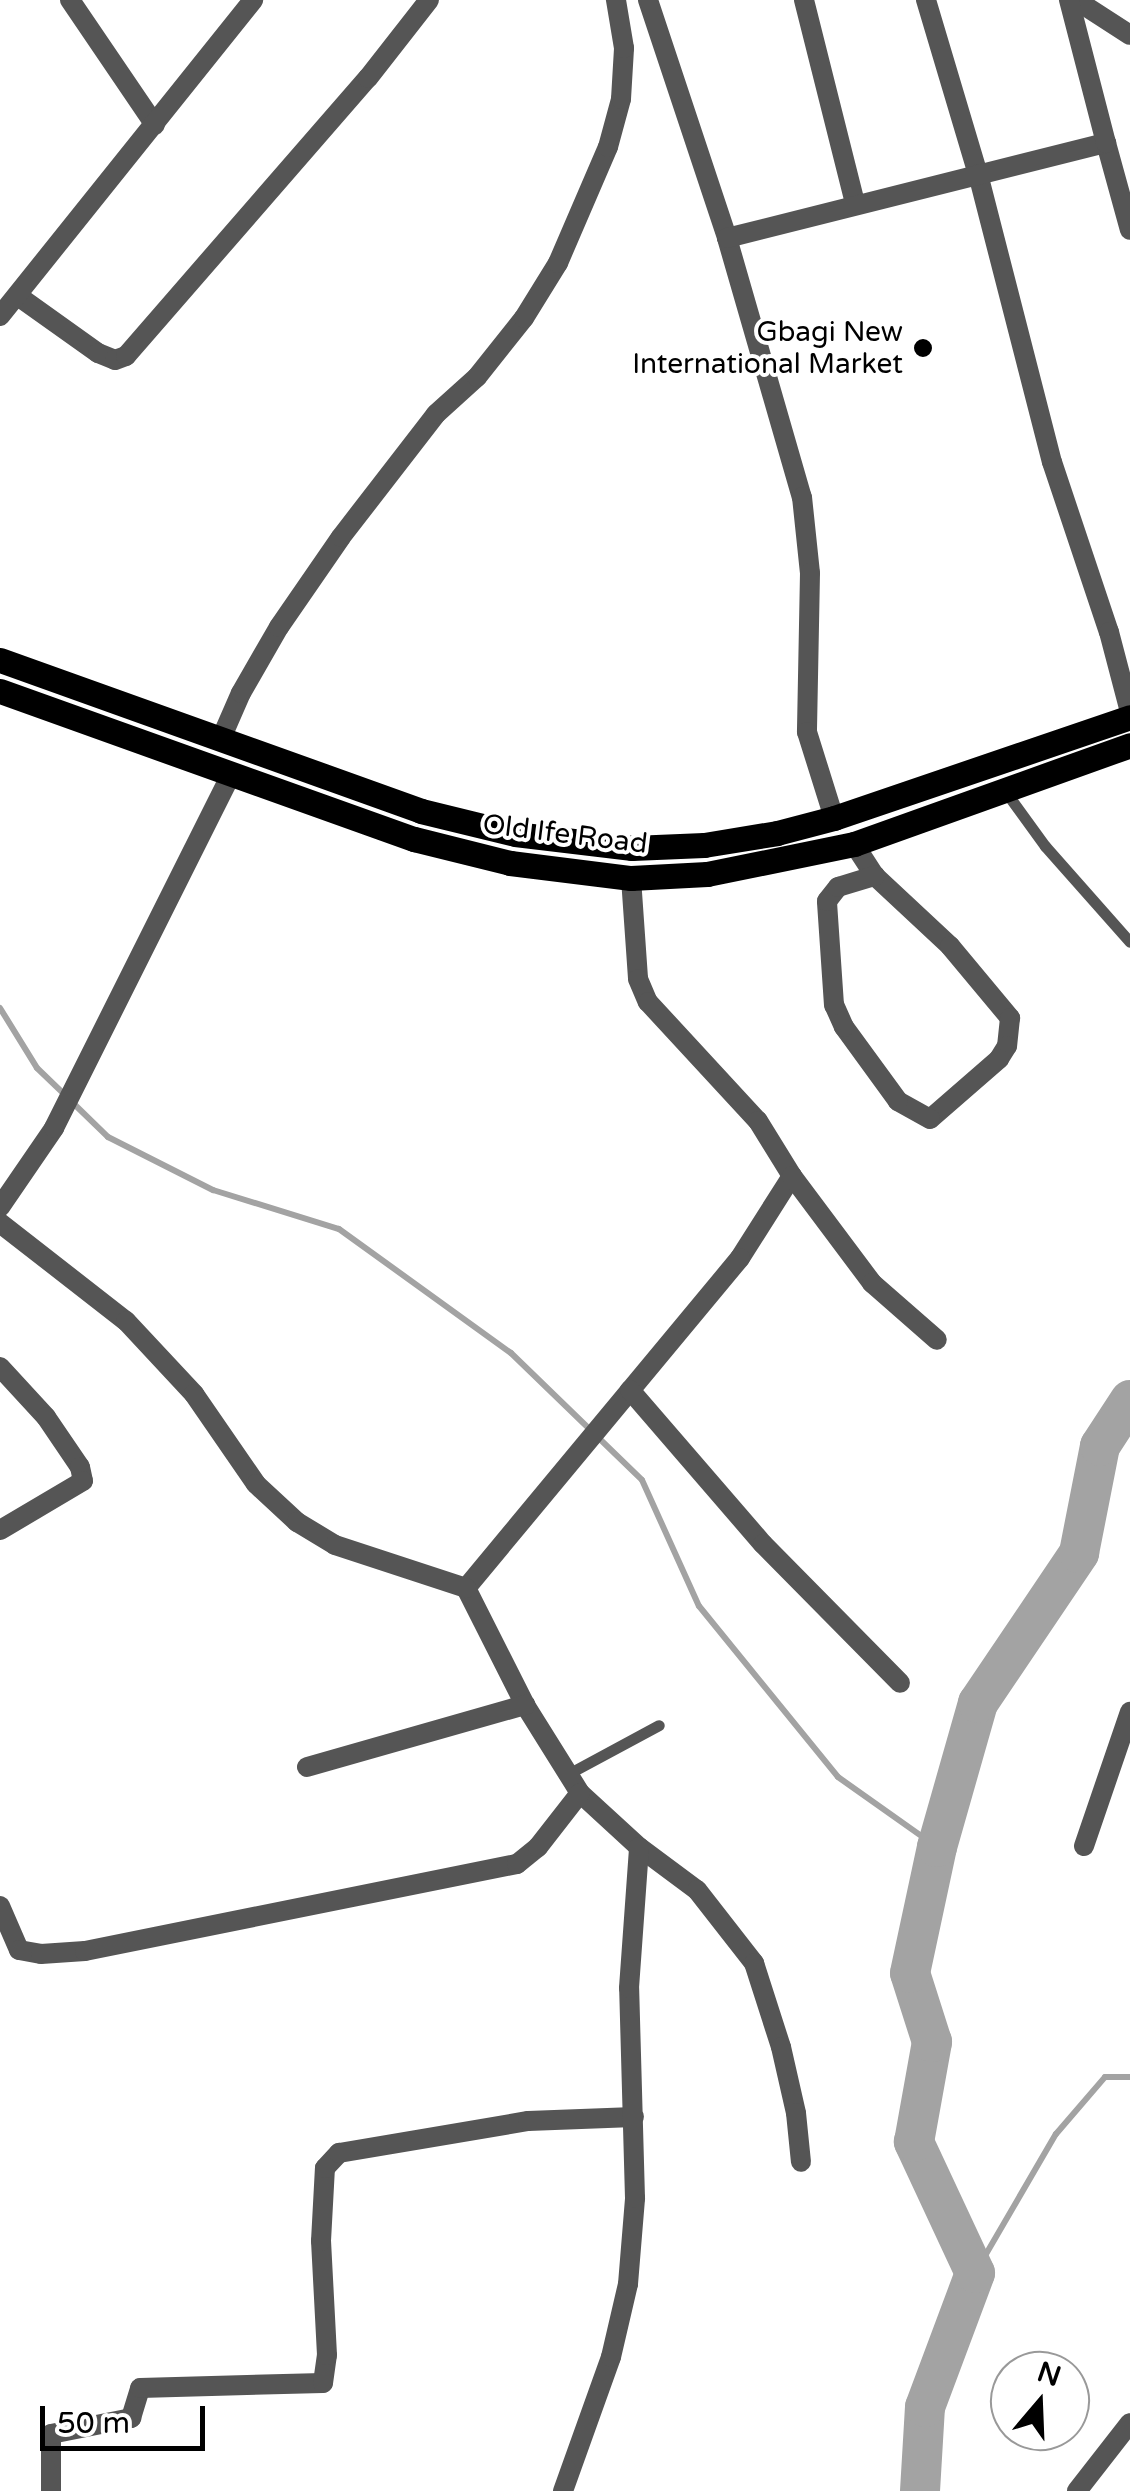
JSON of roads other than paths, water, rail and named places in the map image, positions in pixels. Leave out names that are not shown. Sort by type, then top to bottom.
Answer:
[{"type":"main road","name":"Old Ife Road","points":[[0,660],[422,811],[514,834],[632,848],[704,845],[834,818],[1130,715]]},
{"type":"main road","name":"Old Ife Road","points":[[0,691],[414,839],[510,863],[631,878],[707,874],[854,844],[1130,745]]},
{"type":"main road","points":[[296,798],[307,771]]},
{"type":"street","points":[[70,0],[155,125]]},
{"type":"street","points":[[0,316],[254,0]]},
{"type":"street","points":[[18,296],[98,353],[115,360],[126,356],[368,78],[430,0]]},
{"type":"street","points":[[220,741],[241,693],[279,627],[341,537],[436,414],[477,378],[524,318],[558,263],[608,147],[621,99],[624,48],[616,0]]},
{"type":"street","points":[[648,0],[727,238],[802,497],[810,573],[807,732],[834,818]]},
{"type":"street","points":[[804,0],[855,203]]},
{"type":"street","points":[[926,0],[978,174],[1052,462],[1120,670],[1130,715]]},
{"type":"street","points":[[1073,0],[1130,35]]},
{"type":"street","points":[[1073,0],[1130,230]]},
{"type":"street","points":[[727,238],[1106,143]]},
{"type":"street","points":[[1120,670],[1130,636]]},
{"type":"street","points":[[0,1207],[54,1128],[231,776]]},
{"type":"street","points":[[854,844],[875,876],[950,946],[1010,1018],[1007,1046],[999,1059],[930,1118],[912,1112],[898,1101],[844,1027],[834,1005],[827,901],[838,887],[875,876]]},
{"type":"street","points":[[631,878],[638,979],[648,1002],[758,1121],[792,1176],[872,1283],[937,1340]]},
{"type":"street","points":[[466,1588],[740,1258],[792,1176]]},
{"type":"street","points":[[0,1223],[126,1320],[194,1394],[256,1484],[298,1522],[334,1545],[466,1588],[525,1706],[580,1793],[714,1907],[754,1963],[784,2064],[801,2162]]},
{"type":"street","points":[[0,1367],[46,1417],[80,1466],[83,1480],[0,1530]]},
{"type":"street","points":[[630,1390],[763,1544],[900,1683]]},
{"type":"street","points":[[307,1767],[525,1706]]},
{"type":"street","points":[[1084,1846],[1130,1712]]},
{"type":"street","points":[[0,1906],[19,1950],[41,1954],[85,1951],[517,1864],[538,1846],[580,1793]]},
{"type":"street","points":[[563,2491],[612,2356],[628,2284],[635,2198],[629,1988],[632,1897],[639,1847]]},
{"type":"street","points":[[51,2491],[51,2434],[131,2418],[140,2388],[322,2383],[327,2355],[321,2241],[325,2168],[339,2153],[528,2121],[634,2116]]},
{"type":"street","points":[[1076,2491],[1130,2423]]},
{"type":"lane","points":[[1005,791],[1045,846],[1130,942]]},
{"type":"lane","points":[[568,1774],[659,1725]]},
{"type":"waterway","points":[[0,1008],[37,1068],[64,1094]]},
{"type":"waterway","points":[[73,1103],[108,1137],[213,1190],[339,1229],[511,1353],[642,1480],[699,1606],[838,1777],[937,1847]]},
{"type":"waterway","points":[[920,2491],[925,2407],[975,2273],[914,2142],[932,2042],[910,1973],[937,1847],[978,1703],[1079,1553],[1100,1446],[1130,1400]]},
{"type":"waterway","points":[[975,2273],[1056,2134],[1105,2077],[1130,2077]]},
{"type":"place","name":"Gbagi New International Market","points":[[923,348]]}]
